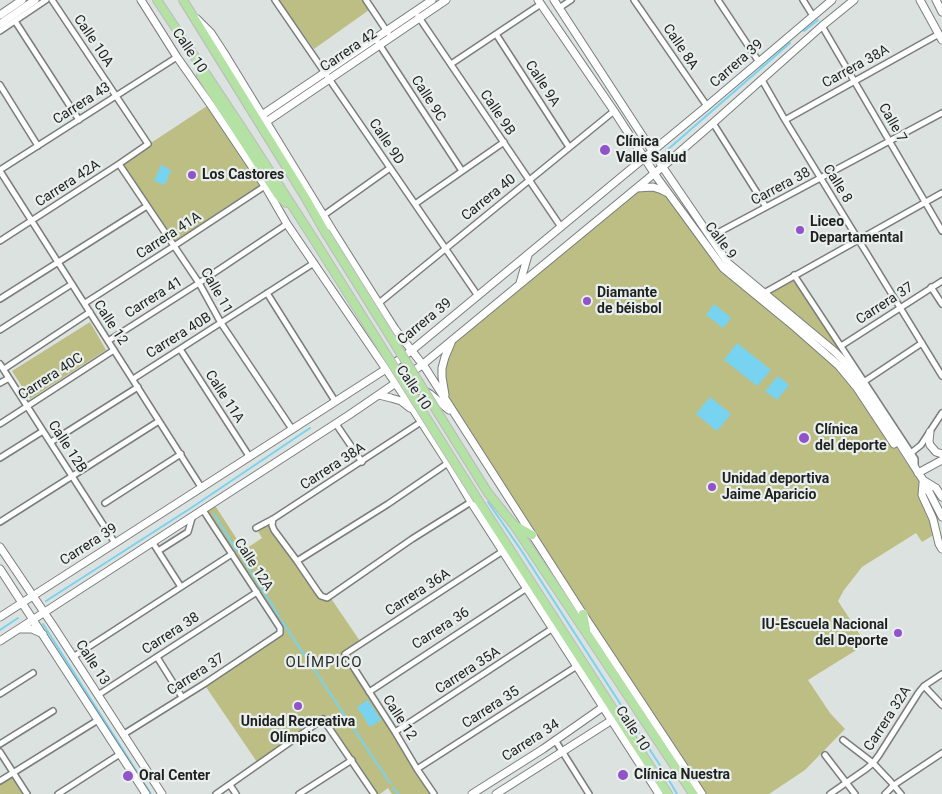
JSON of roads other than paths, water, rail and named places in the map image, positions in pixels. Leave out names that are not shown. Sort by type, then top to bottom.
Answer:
[{"type":"main road","points":[[0,9],[13,0]]},
{"type":"main road","points":[[0,15],[22,0]]},
{"type":"main road","points":[[0,24],[36,0]]},
{"type":"main road","name":"Calle 10","points":[[141,0],[287,224],[475,504],[489,518],[668,794]]},
{"type":"main road","points":[[153,0],[278,195],[295,212]]},
{"type":"main road","name":"Calle 10","points":[[157,0],[312,238],[501,548],[659,794]]},
{"type":"main road","name":"Calle 10","points":[[183,0],[308,196],[324,214],[379,303],[422,364],[583,614],[702,794]]},
{"type":"main road","name":"Carrera 42","points":[[262,115],[432,0]]},
{"type":"main road","name":"Carrera 42","points":[[266,122],[446,0]]},
{"type":"main road","name":"Calle 9","points":[[554,0],[662,166],[728,263],[834,351],[851,370],[919,474],[942,517]]},
{"type":"main road","name":"Carrera 39","points":[[0,617],[34,598],[115,543],[412,351],[708,106],[832,0]]},
{"type":"main road","name":"Carrera 39","points":[[0,641],[18,630],[32,618],[60,603],[379,396],[412,372],[714,123],[808,38],[854,0]]},
{"type":"main road","points":[[920,0],[940,37]]},
{"type":"main road","points":[[936,0],[942,12]]},
{"type":"main road","name":"Calle 9","points":[[540,2],[654,173],[723,268],[810,340],[846,373],[908,465],[919,474],[922,495],[933,519],[942,549]]},
{"type":"main road","name":"Calle 10","points":[[191,14],[211,33],[262,115],[308,196],[325,232],[488,493],[513,524],[693,794]]},
{"type":"main road","points":[[790,35],[808,38]]},
{"type":"main road","points":[[634,189],[653,187],[670,195]]},
{"type":"main road","points":[[520,283],[528,254]]},
{"type":"main road","points":[[369,344],[380,351],[391,348],[397,339],[396,329]]},
{"type":"main road","points":[[810,331],[810,340]]},
{"type":"main road","points":[[450,407],[445,398],[442,368],[448,347],[456,336]]},
{"type":"main road","points":[[386,369],[401,376],[412,372]]},
{"type":"main road","points":[[411,406],[413,394],[418,390],[422,390],[430,394],[456,416]]},
{"type":"main road","points":[[379,396],[400,401],[415,414]]},
{"type":"main road","points":[[930,432],[930,445],[936,452],[942,454]]},
{"type":"main road","points":[[942,460],[919,474],[936,488],[942,498]]},
{"type":"main road","points":[[513,524],[532,535]]},
{"type":"main road","points":[[494,526],[501,548]]},
{"type":"main road","name":"Calle 13","points":[[0,547],[162,794]]},
{"type":"main road","name":"Calle 13","points":[[0,570],[120,754],[143,793]]},
{"type":"main road","points":[[54,627],[54,615],[60,603]]},
{"type":"main road","points":[[583,614],[587,634]]},
{"type":"main road","points":[[18,630],[32,629],[43,634]]},
{"type":"main road","name":"Carrera 34","points":[[472,794],[603,707]]},
{"type":"main road","name":"Carrera 34","points":[[496,794],[612,720]]},
{"type":"street","points":[[0,31],[46,0]]},
{"type":"street","name":"Calle 10A","points":[[52,0],[148,144]]},
{"type":"street","name":"Calle 9D","points":[[275,0],[478,296]]},
{"type":"street","points":[[366,0],[392,37]]},
{"type":"street","points":[[559,8],[571,0]]},
{"type":"street","name":"Calle 8A","points":[[634,0],[708,106]]},
{"type":"street","points":[[718,0],[759,62]]},
{"type":"street","points":[[803,0],[813,16]]},
{"type":"street","points":[[451,64],[540,2]]},
{"type":"street","name":"Calle 9B","points":[[415,11],[561,227]]},
{"type":"street","points":[[15,21],[79,120]]},
{"type":"street","name":"Calle 7","points":[[822,26],[942,231]]},
{"type":"street","name":"Calle 9A","points":[[496,34],[570,147]]},
{"type":"street","name":"Carrera 38A","points":[[785,120],[854,81],[940,37]]},
{"type":"street","name":"Calle 9C","points":[[375,38],[462,171]]},
{"type":"street","name":"Carrera 43","points":[[0,170],[177,57]]},
{"type":"street","name":"Calle 8","points":[[762,80],[942,376]]},
{"type":"street","points":[[0,84],[38,146]]},
{"type":"street","name":"Carrera 40","points":[[379,303],[614,111]]},
{"type":"street","name":"Carrera 38","points":[[710,238],[942,113]]},
{"type":"street","points":[[714,123],[766,207]]},
{"type":"street","points":[[415,204],[504,142]]},
{"type":"street","name":"Carrera 42A","points":[[0,241],[148,144]]},
{"type":"street","name":"Calle 11","points":[[119,164],[199,283],[221,323],[292,429]]},
{"type":"street","points":[[324,214],[390,168]]},
{"type":"street","name":"Calle 12","points":[[0,170],[202,487]]},
{"type":"street","name":"Carrera 41A","points":[[84,303],[264,186]]},
{"type":"street","points":[[764,293],[942,193]]},
{"type":"street","points":[[0,299],[147,206]]},
{"type":"street","name":"Carrera 41","points":[[108,341],[287,224]]},
{"type":"street","name":"Carrera 40B","points":[[133,379],[314,263]]},
{"type":"street","name":"Calle 9","points":[[794,275],[915,459],[919,474]]},
{"type":"street","name":"Carrera 37","points":[[841,346],[942,280]]},
{"type":"street","points":[[0,330],[72,284]]},
{"type":"street","points":[[931,288],[942,304]]},
{"type":"street","points":[[267,293],[335,401]]},
{"type":"street","points":[[4,369],[90,312]]},
{"type":"street","points":[[865,381],[922,343]]},
{"type":"street","name":"Calle 11A","points":[[180,349],[249,456]]},
{"type":"street","name":"Carrera 40C","points":[[0,424],[114,350]]},
{"type":"street","name":"Calle 12B","points":[[0,364],[115,543]]},
{"type":"street","points":[[0,384],[9,378]]},
{"type":"street","points":[[51,442],[138,387]]},
{"type":"street","points":[[911,453],[921,445],[942,413]]},
{"type":"street","points":[[0,522],[160,421]]},
{"type":"street","name":"Carrera 38A","points":[[256,528],[362,462],[421,422]]},
{"type":"street","points":[[336,424],[362,462]]},
{"type":"street","points":[[0,458],[44,430]]},
{"type":"street","points":[[105,503],[180,454]]},
{"type":"street","points":[[297,561],[388,504],[448,463]]},
{"type":"street","points":[[273,519],[272,525],[274,530],[324,598],[330,597],[412,539],[475,504]]},
{"type":"street","name":"Calle 12A","points":[[204,510],[280,628],[280,633]]},
{"type":"street","name":"Carrera 39","points":[[158,551],[188,532],[192,518]]},
{"type":"street","points":[[153,543],[181,587]]},
{"type":"street","name":"Carrera 36A","points":[[345,654],[501,548]]},
{"type":"street","points":[[73,657],[232,554]]},
{"type":"street","name":"Carrera 36","points":[[369,692],[526,588]]},
{"type":"street","name":"Carrera 38","points":[[98,695],[257,592]]},
{"type":"street","name":"Carrera 35A","points":[[396,732],[553,628]]},
{"type":"street","name":"Carrera 37","points":[[124,734],[280,633]]},
{"type":"street","name":"Calle 12","points":[[345,654],[434,794]]},
{"type":"street","points":[[157,657],[182,697]]},
{"type":"street","name":"Carrera 35","points":[[417,769],[577,666]]},
{"type":"street","points":[[0,694],[33,673]]},
{"type":"street","name":"Carrera 32A","points":[[830,794],[873,763],[919,692],[924,686],[942,674]]},
{"type":"street","points":[[924,686],[942,705]]},
{"type":"street","points":[[0,744],[53,711]]},
{"type":"street","points":[[216,794],[323,719],[374,794]]},
{"type":"street","points":[[0,781],[98,720]]},
{"type":"street","points":[[555,740],[589,794]]},
{"type":"street","points":[[843,740],[873,763],[901,794]]},
{"type":"street","points":[[0,752],[27,794]]},
{"type":"street","points":[[885,794],[894,785],[942,753]]},
{"type":"street","points":[[58,794],[120,754]]},
{"type":"street","points":[[825,755],[855,794]]},
{"type":"street","points":[[300,794],[352,760]]},
{"type":"street","points":[[230,785],[236,794]]},
{"type":"water","points":[[161,165],[171,170],[165,185],[154,181]]},
{"type":"water","points":[[714,304],[731,318],[723,328],[706,315]]},
{"type":"water","points":[[737,343],[771,370],[757,386],[724,360]]},
{"type":"water","points":[[778,376],[789,385],[777,400],[765,391]]},
{"type":"water","points":[[710,397],[731,414],[717,431],[696,414]]},
{"type":"water","points":[[368,700],[381,720],[370,727],[357,707]]},
{"type":"waterway","points":[[804,31],[818,20]]},
{"type":"waterway","points":[[666,151],[790,43]]},
{"type":"waterway","points":[[46,601],[191,508],[310,428]]},
{"type":"waterway","points":[[488,502],[521,550],[677,794]]},
{"type":"waterway","points":[[214,514],[237,551]]},
{"type":"waterway","points":[[241,556],[279,616]]},
{"type":"waterway","points":[[0,630],[18,618]]},
{"type":"waterway","points":[[281,620],[390,783]]},
{"type":"waterway","points":[[43,624],[151,794]]},
{"type":"waterway","points":[[393,787],[398,794]]},
{"type":"place","name":"Clínica Valle Salud","points":[[605,150]]},
{"type":"place","name":"Los Castores","points":[[192,175]]},
{"type":"place","name":"Liceo Departamental","points":[[800,230]]},
{"type":"place","name":"Diamante de béisbol","points":[[587,301]]},
{"type":"place","name":"Clínica del deporte","points":[[804,438]]},
{"type":"place","name":"Unidad deportiva Jaime Aparicio","points":[[712,487]]},
{"type":"place","name":"IU-Escuela Nacional del Deporte","points":[[898,633]]},
{"type":"place","name":"Unidad Recreativa Olímpico","points":[[298,706]]},
{"type":"place","name":"Clínica Nuestra","points":[[623,775]]},
{"type":"place","name":"Oral Center","points":[[128,776]]},
{"type":"district","name":"OLÍMPICO","points":[[324,663]]}]
